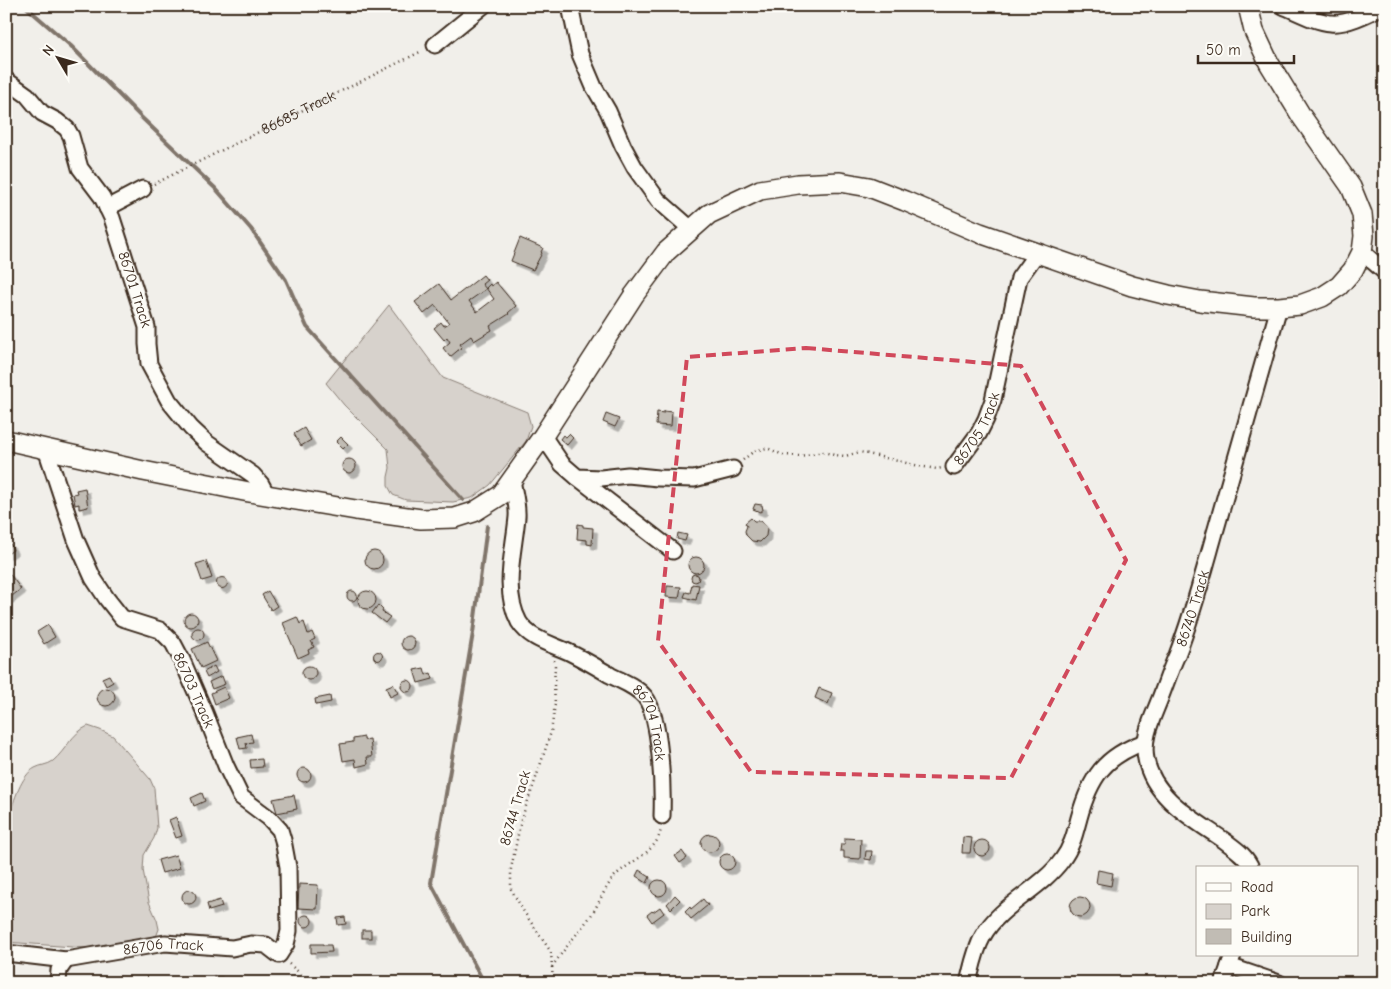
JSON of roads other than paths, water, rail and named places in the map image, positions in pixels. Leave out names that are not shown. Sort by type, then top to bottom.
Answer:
[{"type":"street","points":[[435,45],[483,6]]},
{"type":"street","points":[[570,6],[580,54],[623,146],[635,168],[658,200],[691,229]]},
{"type":"street","points":[[6,440],[143,471],[356,510],[421,519],[455,518],[474,512],[501,495],[543,436],[634,295],[666,252],[709,214],[760,190],[798,184],[840,182],[870,188],[905,200],[980,233],[1132,286],[1168,295],[1254,307],[1300,305],[1322,298],[1339,286],[1348,276],[1362,252],[1364,236],[1362,214],[1351,187],[1302,117],[1269,63],[1254,31],[1248,6]]},
{"type":"street","points":[[1283,6],[1332,24],[1364,15],[1383,6]]},
{"type":"street","name":"86701 Track","points":[[6,80],[27,95],[42,113],[57,120],[66,129],[80,168],[108,208],[147,327],[149,364],[169,401],[191,428],[207,443],[253,475],[267,495]]},
{"type":"street","points":[[108,208],[143,190]]},
{"type":"street","points":[[1362,252],[1385,272]]},
{"type":"street","name":"86705 Track","points":[[954,467],[978,434],[988,413],[993,400],[1019,278],[1037,253]]},
{"type":"street","name":"86740 Track","points":[[1250,866],[1231,845],[1170,801],[1159,787],[1151,772],[1146,759],[1145,742],[1193,608],[1279,307]]},
{"type":"street","points":[[543,436],[562,464],[672,551]]},
{"type":"street","name":"86703 Track","points":[[46,449],[76,540],[93,578],[122,618],[160,630],[173,643],[241,797],[269,818],[280,830],[288,867],[289,931],[286,944],[278,955]]},
{"type":"street","points":[[577,477],[601,478],[628,475],[666,479],[694,479],[733,469]]},
{"type":"street","name":"86704 Track","points":[[512,480],[517,516],[511,560],[511,595],[519,622],[536,638],[564,650],[630,684],[646,698],[656,722],[663,794],[662,816]]},
{"type":"street","points":[[968,983],[983,934],[1002,913],[1047,878],[1063,860],[1071,846],[1084,800],[1091,784],[1103,766],[1122,751],[1145,742]]},
{"type":"street","name":"86706 Track","points":[[6,953],[66,960],[164,943],[232,948],[251,944],[266,945],[278,955]]},
{"type":"street","points":[[58,983],[59,970],[66,960]]},
{"type":"street","points":[[1223,983],[1231,960],[1279,983]]},
{"type":"waterway","points":[[25,6],[71,46],[216,189],[251,229],[286,280],[307,327],[463,500]]},
{"type":"waterway","points":[[480,983],[481,977],[431,883],[473,633],[487,526]]}]
